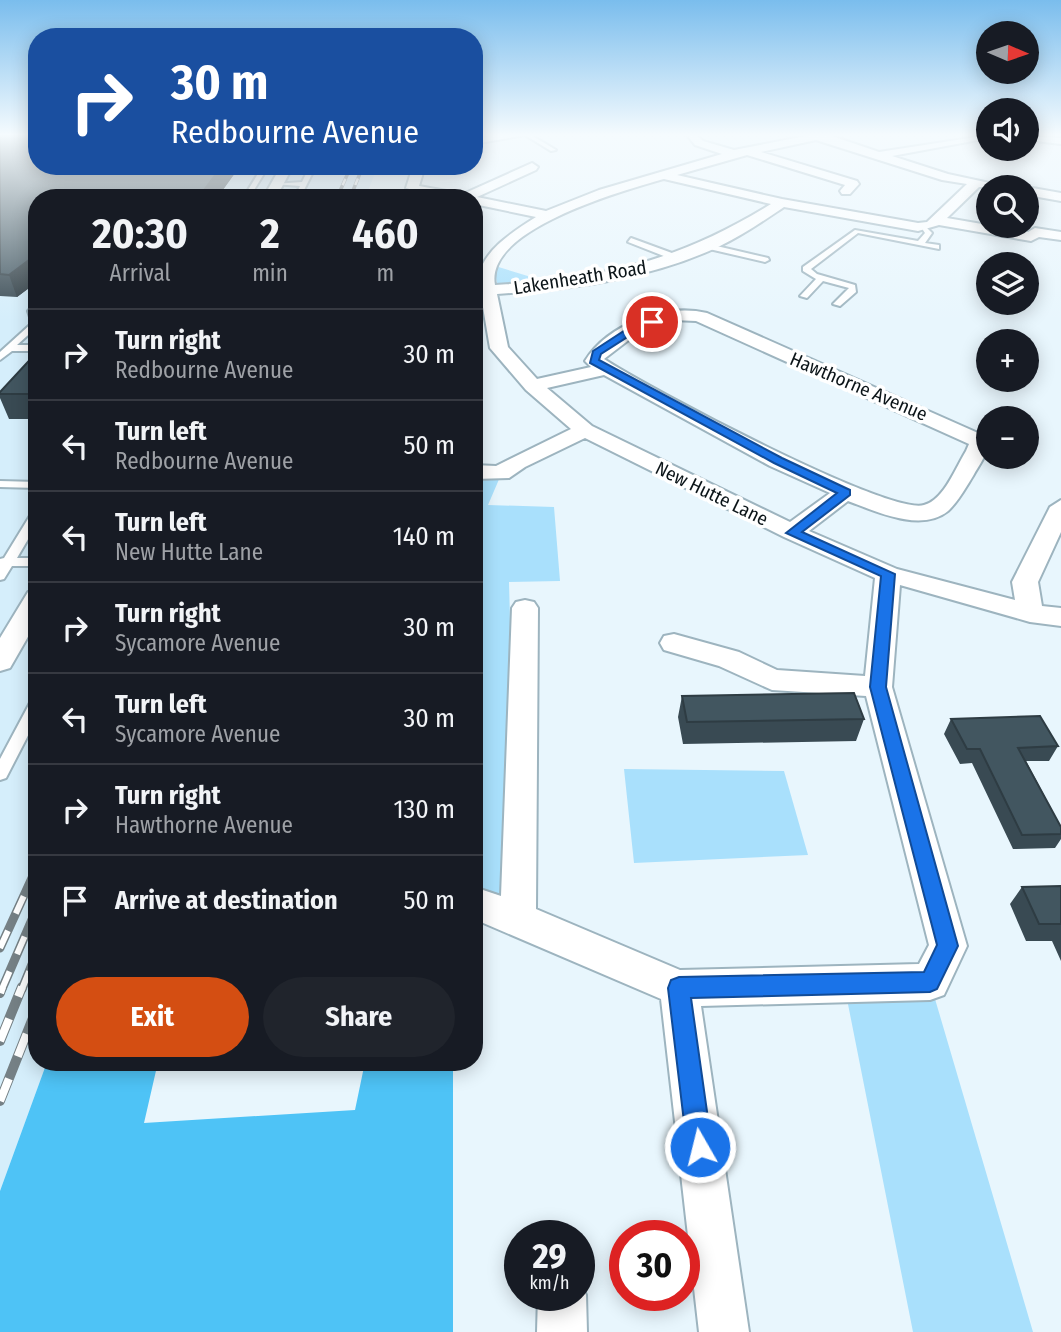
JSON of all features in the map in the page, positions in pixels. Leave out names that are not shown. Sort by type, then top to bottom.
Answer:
[{"type":"street","points":[[483,282],[487,271],[509,242],[547,215],[592,197]]},
{"type":"street","points":[[757,197],[782,203],[1031,237],[1035,232],[1061,236]]},
{"type":"street","points":[[930,223],[960,197]]},
{"type":"street","points":[[483,202],[547,215]]},
{"type":"street","name":"Lakenheath Road","points":[[483,282],[594,279],[629,273],[708,246],[782,203]]},
{"type":"street","name":"New Hutte Lane","points":[[483,282],[493,348],[586,430],[792,533],[888,574],[1030,613],[1061,617]]},
{"type":"street","name":"Hawthorne Avenue","points":[[606,369],[594,361],[597,353],[634,329],[671,315],[701,317],[980,440],[977,451],[939,508],[925,514],[893,508],[846,492]]},
{"type":"street","points":[[533,386],[606,369],[778,461],[846,492],[792,533]]},
{"type":"street","points":[[483,472],[501,473],[517,462],[586,430]]},
{"type":"street","points":[[1030,613],[1025,582],[1061,507]]},
{"type":"street","points":[[483,907],[518,918],[679,988],[930,982],[948,946],[878,687],[888,574]]},
{"type":"street","points":[[518,918],[525,608]]},
{"type":"street","points":[[0,661],[28,613]]},
{"type":"street","points":[[674,643],[729,659],[772,681],[878,687]]},
{"type":"street","points":[[679,988],[724,1332]]},
{"type":"street","points":[[562,1311],[562,1332]]},
{"type":"lane","points":[[920,244],[929,233],[930,223]]},
{"type":"lane","points":[[837,304],[853,288],[806,272],[809,265],[857,231],[936,247]]},
{"type":"lane","points":[[631,240],[677,258]]},
{"type":"lane","points":[[708,246],[765,260]]},
{"type":"lane","points":[[804,296],[822,278]]},
{"type":"lane","points":[[0,358],[28,330]]},
{"type":"lane","points":[[9,348],[28,348]]},
{"type":"lane","points":[[0,484],[28,485]]},
{"type":"lane","points":[[0,576],[5,562],[28,528]]},
{"type":"lane","points":[[5,562],[28,562]]},
{"type":"lane","points":[[0,774],[28,721]]},
{"type":"shaded area","points":[[0,197],[28,197],[28,1071],[44,1071],[0,1191]]},
{"type":"shaded area","points":[[492,265],[554,284],[499,289]]},
{"type":"shaded area","points":[[500,477],[488,505],[554,507],[560,581],[509,582],[518,918],[483,908],[483,480]]},
{"type":"shaded area","points":[[624,769],[784,771],[808,855],[634,863]]},
{"type":"shaded area","points":[[930,982],[1033,1332],[913,1332],[844,984]]},
{"type":"shaded area","points":[[44,1071],[156,1071],[144,1123],[355,1110],[363,1071],[453,1071],[453,1332],[0,1332],[0,1191]]},
{"type":"building","points":[[0,197],[28,197],[28,261],[9,275],[0,274]]},
{"type":"building","points":[[28,362],[28,394],[0,392]]},
{"type":"building","points":[[854,693],[864,719],[687,722],[682,696]]},
{"type":"building","points":[[1040,716],[1058,746],[1018,748],[1061,827],[1061,834],[1022,835],[980,749],[967,749],[951,719]]},
{"type":"building","points":[[1061,886],[1061,924],[1039,924],[1022,887]]},
{"type":"railway","points":[[0,948],[28,887]]},
{"type":"railway","points":[[2,989],[28,929]]},
{"type":"railway","points":[[22,989],[28,974]]},
{"type":"railway","points":[[0,993],[2,987]]},
{"type":"railway","points":[[0,1041],[22,987]]},
{"type":"railway","points":[[0,1101],[28,1031]]},
{"type":"route","points":[[652,322],[634,329],[597,353],[594,361],[778,461],[846,492],[792,533],[888,574],[878,687],[948,946],[930,982],[679,988],[700,1147]]}]
